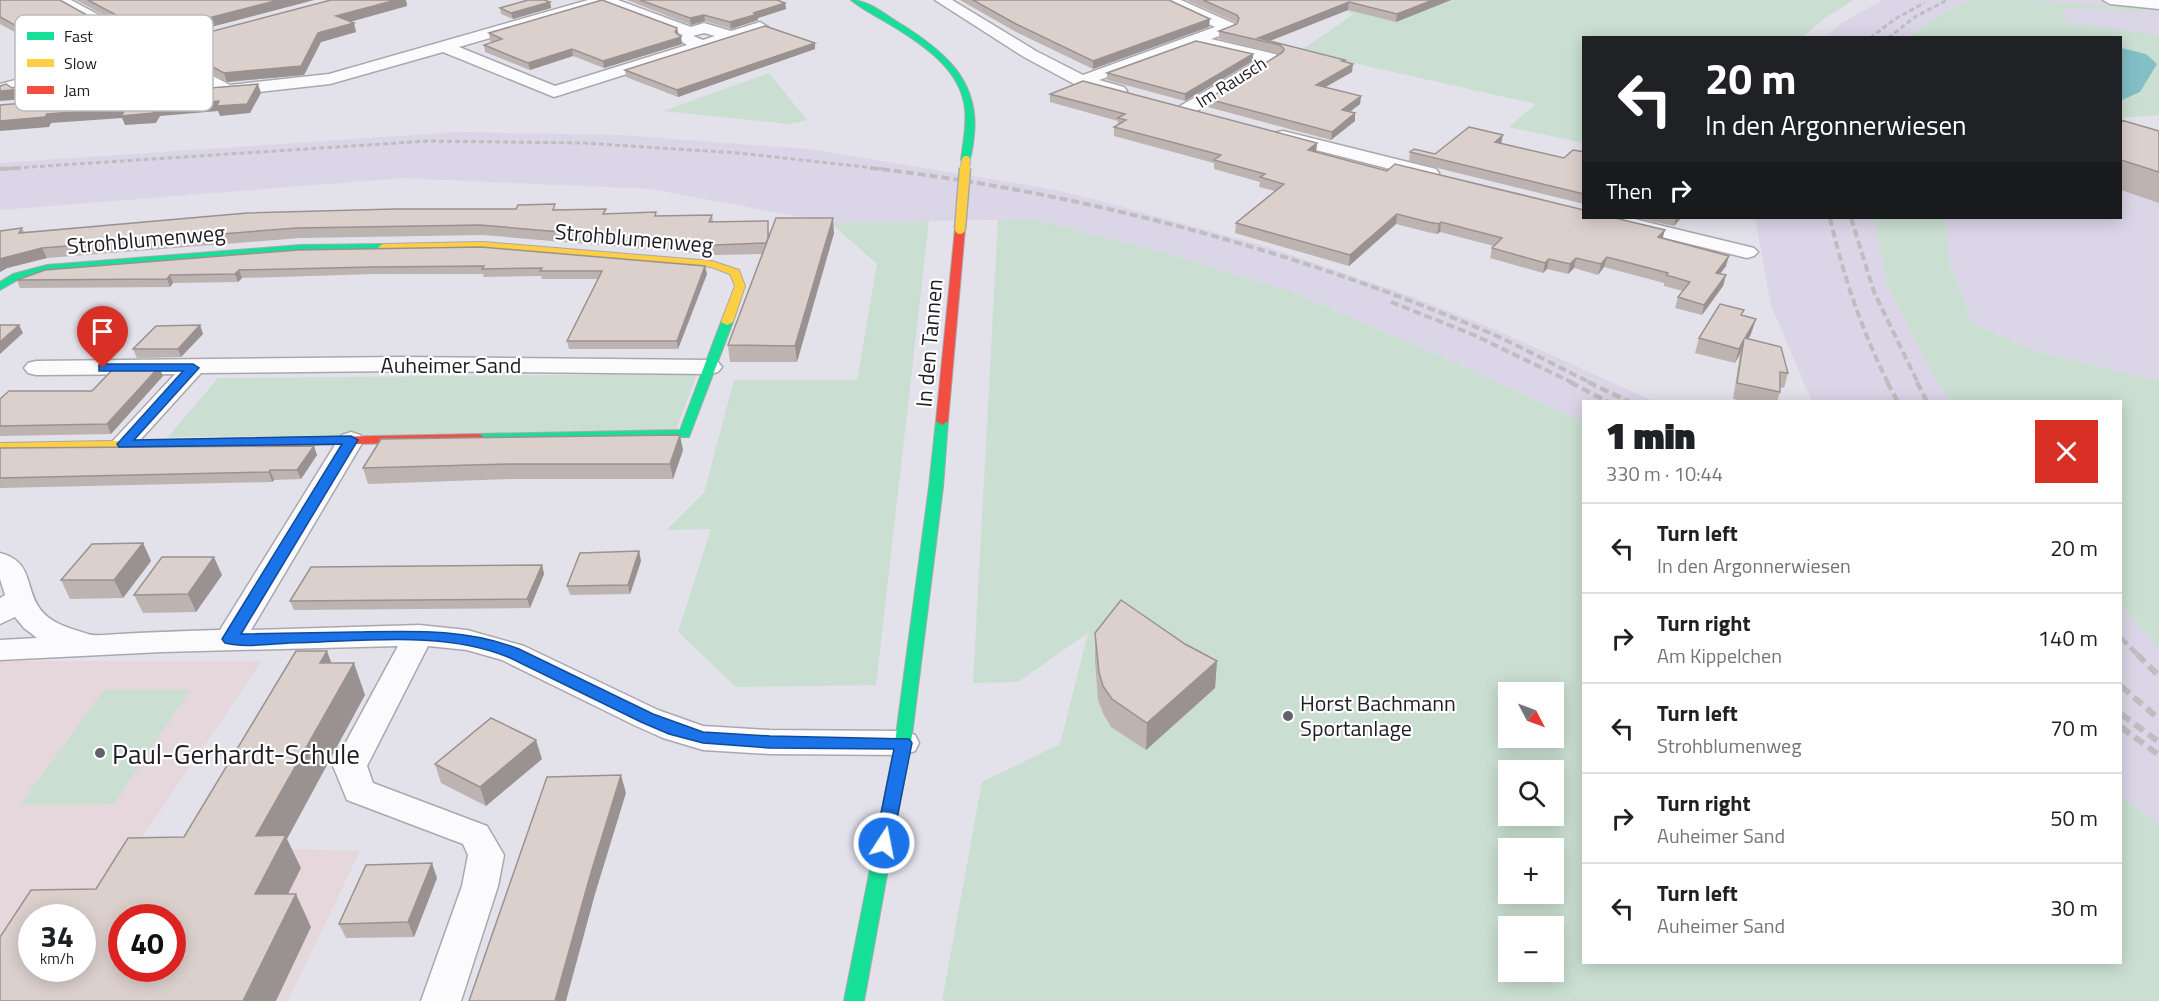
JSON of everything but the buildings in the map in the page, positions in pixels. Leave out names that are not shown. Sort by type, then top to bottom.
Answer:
[{"type":"street","points":[[60,0],[88,15]]},
{"type":"street","points":[[213,91],[321,81],[604,0],[690,32]]},
{"type":"street","name":"In den Tannen","points":[[854,1001],[903,743],[936,487],[969,126],[969,108],[965,91],[946,63],[916,39],[855,0]]},
{"type":"street","points":[[942,0],[1030,54],[1082,81],[1134,96]]},
{"type":"street","points":[[1082,81],[1229,27],[1169,0]]},
{"type":"street","points":[[2110,0],[2159,4]]},
{"type":"street","points":[[702,46],[678,36],[704,27],[731,36]]},
{"type":"street","points":[[443,46],[554,92],[760,27]]},
{"type":"street","points":[[213,33],[220,31]]},
{"type":"street","name":"Im Rausch","points":[[1186,110],[1273,58],[1196,40]]},
{"type":"street","points":[[213,83],[226,90]]},
{"type":"street","points":[[0,89],[15,85]]},
{"type":"street","name":"Im Rausch","points":[[1166,105],[1208,116]]},
{"type":"street","points":[[1263,130],[1450,179]]},
{"type":"street","points":[[1611,219],[1747,252]]},
{"type":"street","name":"Strohblumenweg","points":[[0,287],[17,276],[47,268],[300,248],[483,246],[712,264],[735,272],[740,286],[685,434],[0,447]]},
{"type":"street","name":"Auheimer Sand","points":[[36,368],[401,364],[710,367]]},
{"type":"street","points":[[123,444],[193,368]]},
{"type":"street","points":[[230,639],[351,440]]},
{"type":"street","points":[[0,562],[10,569],[16,579],[10,605],[26,613],[35,624],[55,636],[92,644]]},
{"type":"street","points":[[0,650],[230,639],[419,635],[466,639],[494,645],[647,718],[675,730],[703,738],[770,742],[903,743]]},
{"type":"street","points":[[419,635],[350,766],[359,791],[475,835],[486,855],[480,886],[441,1001]]},
{"type":"shaded area","points":[[1883,0],[1972,0],[1941,14],[1908,36],[1827,36],[1841,23]]},
{"type":"shaded area","points":[[2027,0],[2159,0],[2159,35],[2065,23],[2065,8],[2145,12]]},
{"type":"shaded area","points":[[2122,130],[2159,143],[2159,381],[2034,351],[1972,323],[1949,260],[1945,219],[2122,219]]},
{"type":"shaded area","points":[[459,132],[620,135],[809,149],[1045,188],[1268,247],[1413,297],[1494,329],[1651,400],[1582,400],[1582,421],[1289,291],[1155,250],[1032,219],[831,223],[651,189],[403,178],[0,210],[0,163]]},
{"type":"shaded area","points":[[1755,219],[1874,219],[1887,284],[1930,369],[1950,400],[1811,400],[1771,305]]},
{"type":"shaded area","points":[[2122,607],[2159,647],[2159,825],[2122,797]]},
{"type":"shaded area","name":"Paul-Gerhardt-Schule","points":[[0,661],[262,661],[137,844],[360,851],[288,1001],[0,1001]]},
{"type":"green space","points":[[1311,0],[1853,0],[1821,21],[1804,36],[1582,36],[1582,143],[1509,127],[1536,104],[1300,51],[1354,14]]},
{"type":"green space","points":[[1972,0],[2027,0],[2145,9],[2146,12],[2066,8],[2065,22],[2159,35],[2159,115],[2122,118],[2122,36],[1910,36],[1941,14]]},
{"type":"green space","points":[[769,73],[807,120],[789,124],[663,111]]},
{"type":"green space","name":"Horst Bachmann Sportanlage","points":[[1032,219],[1155,250],[1289,291],[1582,421],[1582,964],[2122,964],[2122,797],[2159,825],[2159,1001],[942,1001],[982,782],[1060,744],[1088,633],[1018,682],[973,683],[998,220]]},
{"type":"green space","points":[[1874,219],[1945,219],[1949,260],[1972,323],[2034,351],[2159,381],[2159,647],[2122,607],[2122,400],[1950,400],[1930,369],[1887,284]]},
{"type":"green space","points":[[929,221],[876,685],[736,687],[678,632],[711,529],[666,530],[704,493],[734,380],[857,380],[877,264],[831,223]]},
{"type":"green space","points":[[697,374],[675,433],[168,437],[218,378]]},
{"type":"green space","points":[[104,690],[190,690],[114,804],[20,805]]},
{"type":"water","points":[[2122,48],[2146,54],[2157,64],[2140,92],[2122,100]]},
{"type":"railway","points":[[1891,36],[1915,17],[1947,0]]},
{"type":"railway","points":[[1873,36],[1895,19],[1924,3]]},
{"type":"railway","points":[[21,168],[0,169],[428,141],[583,143],[738,153],[884,169]]},
{"type":"railway","points":[[870,168],[948,178],[1028,192],[1186,228],[1264,251],[1417,303],[1490,333],[1591,383]]},
{"type":"railway","points":[[1830,219],[1854,302],[1888,383]]},
{"type":"railway","points":[[1851,219],[1874,292],[1918,383]]},
{"type":"railway","points":[[1391,302],[1474,335],[1573,383]]},
{"type":"railway","points":[[1570,382],[1604,400]]},
{"type":"railway","points":[[1588,382],[1626,400]]},
{"type":"railway","points":[[1887,382],[1897,400]]},
{"type":"railway","points":[[1917,382],[1926,400]]},
{"type":"railway","points":[[2122,639],[2159,676]]},
{"type":"railway","points":[[2122,687],[2159,719]]},
{"type":"railway","points":[[2122,715],[2159,742]]},
{"type":"railway","points":[[2122,728],[2159,755]]},
{"type":"traffic: fast","points":[[855,0],[921,41],[937,54],[961,83],[968,100],[970,115],[966,160]]},
{"type":"traffic: fast","points":[[0,287],[17,276],[47,268],[300,248],[383,247]]},
{"type":"traffic: fast","points":[[477,438],[685,434],[727,322]]},
{"type":"traffic: fast","points":[[854,1001],[903,743],[936,487],[942,421]]},
{"type":"traffic: slow","points":[[960,229],[966,160]]},
{"type":"traffic: slow","points":[[383,247],[483,245],[712,264],[735,272],[740,286],[727,322]]},
{"type":"traffic: slow","points":[[0,447],[275,442]]},
{"type":"traffic: jam","points":[[942,421],[960,229]]},
{"type":"traffic: jam","points":[[275,442],[477,438]]},
{"type":"place","name":"Horst Bachmann Sportanlage","points":[[1288,716]]},
{"type":"place","name":"Paul-Gerhardt-Schule","points":[[100,753]]},
{"type":"route","points":[[103,368],[193,368],[123,444],[351,440],[230,639],[419,635],[466,639],[494,645],[647,718],[675,730],[703,738],[770,742],[903,743],[884,843]]}]
